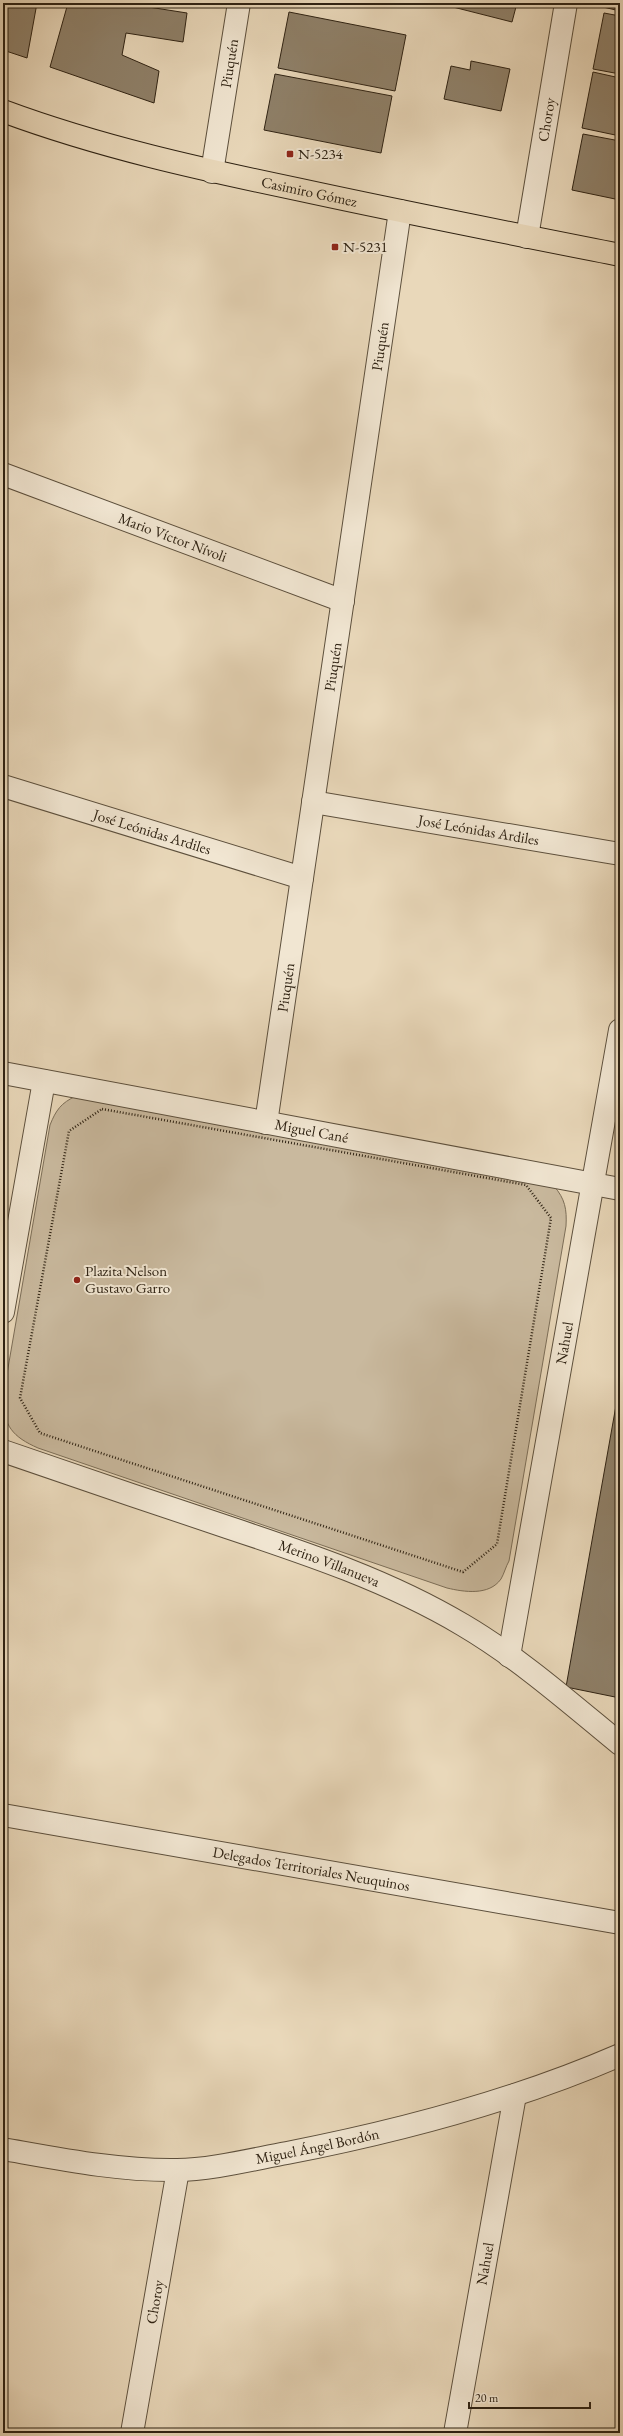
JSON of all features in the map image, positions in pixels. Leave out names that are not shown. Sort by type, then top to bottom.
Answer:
[{"type":"main road","name":"Casimiro Gómez","points":[[3,111],[48,128],[94,142],[212,172],[620,255]]},
{"type":"street","name":"Piuquén","points":[[212,172],[239,3]]},
{"type":"street","name":"Choroy","points":[[527,237],[566,3]]},
{"type":"street","name":"Piuquén","points":[[266,1123],[400,211]]},
{"type":"street","name":"Mario Víctor Nívoli","points":[[3,474],[343,601]]},
{"type":"street","name":"José Leónidas Ardiles","points":[[3,786],[302,878]]},
{"type":"street","name":"José Leónidas Ardiles","points":[[313,802],[620,854]]},
{"type":"street","name":"Nahuel","points":[[509,1656],[620,1030]]},
{"type":"street","name":"Miguel Cané","points":[[3,1073],[620,1189]]},
{"type":"street","points":[[3,1312],[44,1081]]},
{"type":"street","name":"Merino Villanueva","points":[[3,1452],[311,1555],[366,1576],[463,1625],[509,1656],[620,1744]]},
{"type":"street","name":"Delegados Territoriales Neuquinos","points":[[3,1815],[620,1923]]},
{"type":"street","name":"Miguel Ángel Bordón","points":[[3,2149],[119,2167],[178,2170],[252,2160],[337,2143],[427,2121],[515,2095],[620,2055]]},
{"type":"street","name":"Nahuel","points":[[455,2433],[515,2095]]},
{"type":"street","name":"Choroy","points":[[132,2433],[178,2170]]},
{"type":"path","points":[[102,1109],[526,1185],[551,1218],[497,1544],[463,1572],[40,1433],[20,1398],[69,1131],[102,1109]]},
{"type":"shaded area","points":[[76,1096],[554,1186],[563,1200],[566,1214],[566,1226],[509,1561],[501,1579],[496,1584],[490,1588],[476,1591],[461,1591],[447,1588],[38,1448],[16,1435],[7,1423],[3,1407],[3,1397],[50,1125],[54,1115],[66,1101]]},
{"type":"building","points":[[3,3],[37,3],[27,58],[3,50]]},
{"type":"building","points":[[68,3],[123,3],[187,13],[183,42],[126,33],[122,55],[159,71],[154,103],[50,67]]},
{"type":"building","points":[[167,3],[193,3],[192,7]]},
{"type":"building","points":[[454,3],[517,3],[512,22],[453,7]]},
{"type":"building","points":[[604,3],[620,3],[620,11],[603,7]]},
{"type":"building","points":[[289,12],[406,35],[395,91],[278,68]]},
{"type":"building","points":[[604,13],[620,16],[620,74],[593,69]]},
{"type":"building","points":[[471,61],[510,69],[501,111],[444,99],[451,66],[470,70]]},
{"type":"building","points":[[593,72],[620,78],[620,136],[582,128]]},
{"type":"building","points":[[275,74],[392,96],[381,153],[264,130]]},
{"type":"building","points":[[583,134],[620,141],[620,200],[572,190]]},
{"type":"building","points":[[620,1383],[620,1698],[566,1687]]},
{"type":"place","name":"N-5234","points":[[290,154]]},
{"type":"place","name":"N-5231","points":[[335,247]]},
{"type":"place","name":"Plazita Nelson Gustavo Garro","points":[[77,1280]]}]
